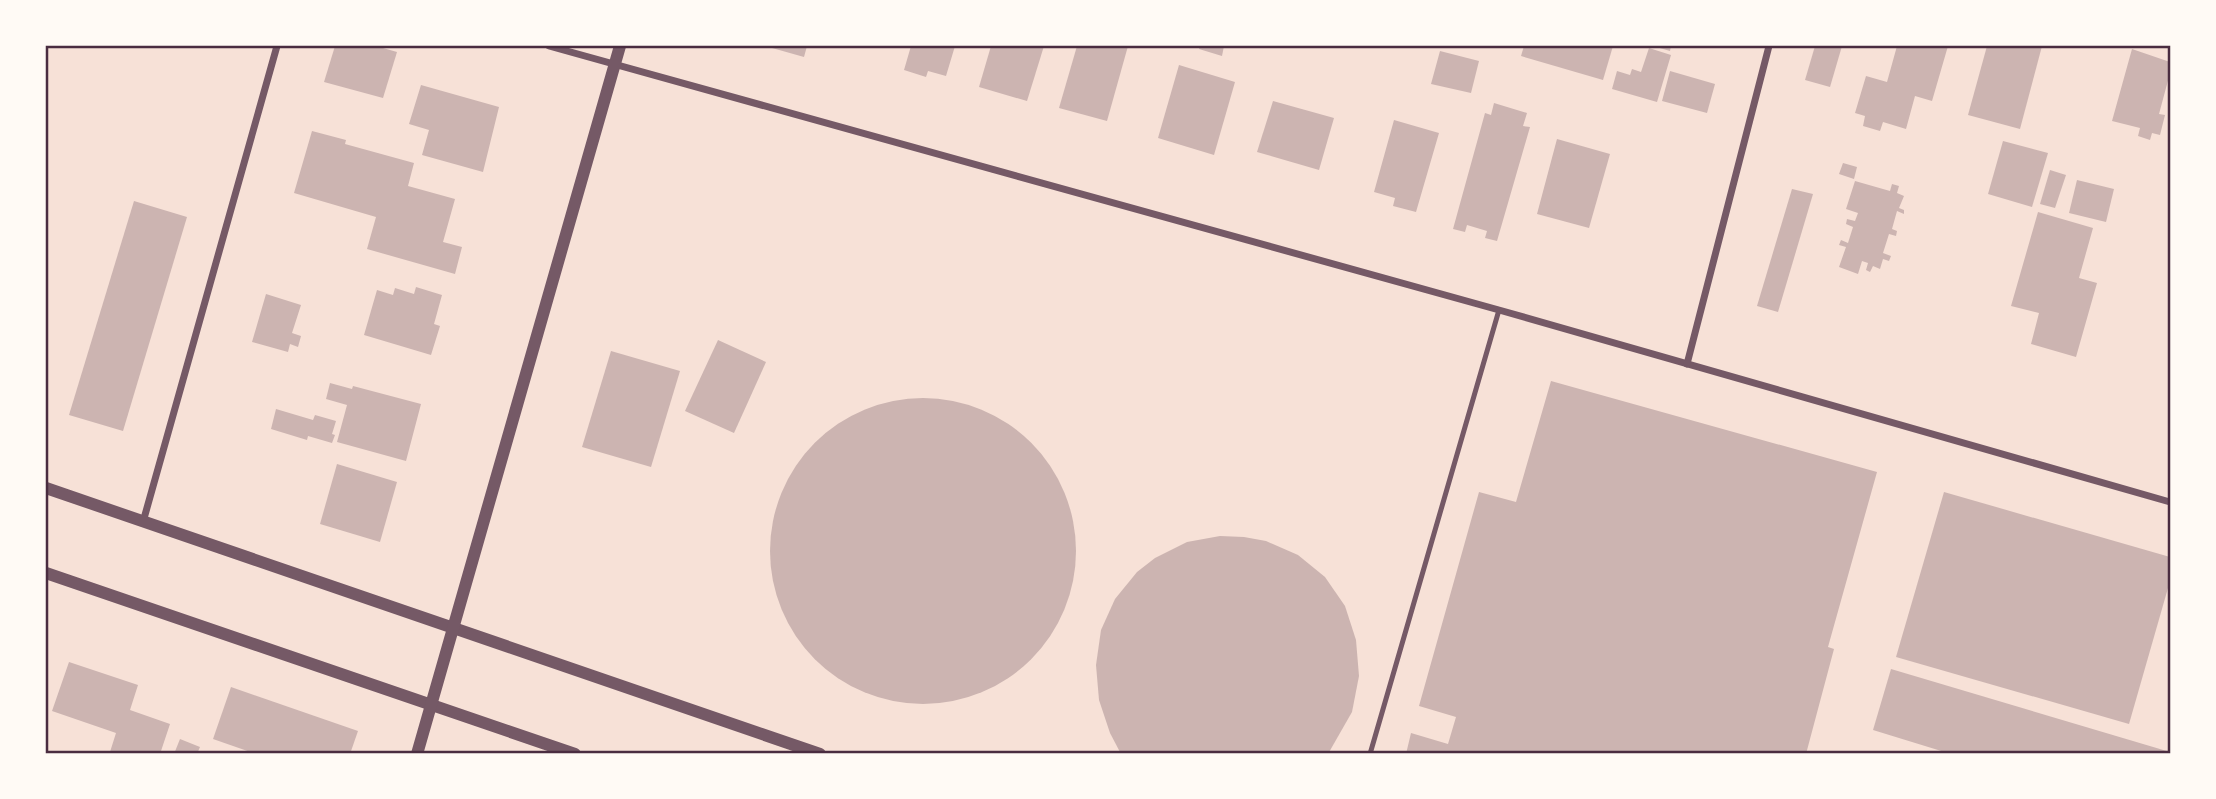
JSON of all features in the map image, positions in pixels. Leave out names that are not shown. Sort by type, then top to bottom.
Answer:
[{"type":"street","points":[[143,522],[277,46]]},
{"type":"street","points":[[549,46],[1499,310],[2171,502]]},
{"type":"street","points":[[417,754],[621,46]]},
{"type":"street","points":[[1686,364],[1769,46]]},
{"type":"street","points":[[46,488],[820,754]]},
{"type":"street","points":[[46,573],[575,754]]},
{"type":"lane","points":[[1370,754],[1499,310]]},
{"type":"building","points":[[335,46],[376,46],[397,52],[383,98],[324,82]]},
{"type":"building","points":[[765,46],[807,46],[804,57]]},
{"type":"building","points":[[911,46],[955,46],[946,76],[928,71],[926,77],[904,70]]},
{"type":"building","points":[[991,46],[1044,46],[1027,101],[979,87]]},
{"type":"building","points":[[1077,46],[1128,46],[1107,121],[1059,108]]},
{"type":"building","points":[[1200,46],[1224,46],[1222,56],[1199,49]]},
{"type":"building","points":[[1524,46],[1613,46],[1603,80],[1521,56]]},
{"type":"building","points":[[1653,46],[1671,46],[1670,51]]},
{"type":"building","points":[[1815,46],[1842,46],[1830,87],[1805,80]]},
{"type":"building","points":[[1897,46],[1948,46],[1932,101],[1915,96],[1906,129],[1883,122],[1880,131],[1863,126],[1865,116],[1855,113],[1866,76],[1887,82]]},
{"type":"building","points":[[1987,46],[2042,46],[2020,129],[1968,115]]},
{"type":"building","points":[[1649,48],[1671,55],[1657,102],[1612,89],[1617,71],[1630,75],[1632,69],[1641,72]]},
{"type":"building","points":[[2132,49],[2170,62],[2170,73],[2159,114],[2165,115],[2160,135],[2152,133],[2150,140],[2138,136],[2140,128],[2112,121]]},
{"type":"building","points":[[1440,51],[1479,61],[1471,93],[1431,84]]},
{"type":"building","points":[[1179,65],[1235,82],[1214,155],[1158,138]]},
{"type":"building","points":[[1670,71],[1715,84],[1707,113],[1662,101]]},
{"type":"building","points":[[421,85],[499,107],[483,172],[422,155],[429,130],[409,124]]},
{"type":"building","points":[[1273,101],[1334,118],[1319,170],[1257,152]]},
{"type":"building","points":[[1494,103],[1527,113],[1523,126],[1530,127],[1497,241],[1485,238],[1487,231],[1467,225],[1465,232],[1453,229],[1485,113],[1491,115]]},
{"type":"building","points":[[1394,120],[1439,133],[1416,212],[1393,206],[1395,198],[1374,192]]},
{"type":"building","points":[[312,131],[346,140],[345,144],[414,163],[408,186],[455,199],[443,242],[462,247],[455,274],[367,249],[376,217],[294,193]]},
{"type":"building","points":[[1557,139],[1610,154],[1589,228],[1537,214]]},
{"type":"building","points":[[2003,141],[2048,153],[2032,207],[1988,194]]},
{"type":"building","points":[[1843,163],[1857,167],[1854,179],[1839,174]]},
{"type":"building","points":[[2050,170],[2066,175],[2055,208],[2040,204]]},
{"type":"building","points":[[2077,180],[2114,189],[2106,222],[2069,213]]},
{"type":"building","points":[[1855,181],[1890,191],[1892,184],[1899,186],[1897,193],[1904,196],[1899,208],[1904,210],[1904,214],[1897,211],[1892,229],[1897,231],[1896,236],[1889,234],[1883,253],[1891,256],[1889,261],[1883,259],[1880,269],[1873,266],[1870,272],[1866,270],[1868,263],[1862,261],[1858,274],[1839,267],[1846,247],[1839,245],[1841,240],[1848,243],[1853,227],[1846,224],[1847,219],[1855,221],[1858,213],[1846,209]]},
{"type":"building","points":[[1792,189],[1813,194],[1778,312],[1757,306]]},
{"type":"building","points":[[134,201],[187,217],[123,431],[69,415]]},
{"type":"building","points":[[2038,212],[2093,228],[2079,278],[2097,283],[2076,357],[2031,344],[2039,313],[2011,306]]},
{"type":"building","points":[[416,287],[442,295],[434,324],[440,326],[431,355],[364,335],[377,290],[393,295],[395,288],[414,294]]},
{"type":"building","points":[[266,294],[301,305],[292,333],[301,336],[298,347],[290,344],[288,352],[252,342]]},
{"type":"building","points":[[718,340],[766,362],[734,433],[685,411]]},
{"type":"building","points":[[611,351],[680,371],[651,467],[582,447]]},
{"type":"building","points":[[1551,381],[1877,472],[1828,647],[1834,649],[1806,754],[1406,754],[1411,733],[1448,744],[1456,717],[1419,706],[1479,492],[1516,502]]},
{"type":"building","points":[[330,383],[352,389],[353,386],[421,404],[406,461],[337,442],[347,405],[326,399]]},
{"type":"building","points":[[908,398],[938,398],[982,409],[1008,423],[1042,454],[1065,492],[1070,506],[1076,566],[1065,610],[1042,648],[1020,670],[982,693],[968,698],[938,704],[908,704],[864,693],[838,679],[804,648],[781,610],[776,596],[770,566],[770,536],[781,492],[795,466],[826,432],[864,409],[878,404]]},
{"type":"building","points":[[276,409],[313,420],[315,415],[336,421],[332,443],[308,436],[307,440],[271,429]]},
{"type":"building","points":[[337,464],[397,482],[380,542],[320,524]]},
{"type":"building","points":[[1944,492],[2170,557],[2170,581],[2129,724],[1896,657]]},
{"type":"building","points":[[1220,536],[1266,541],[1298,555],[1325,577],[1345,606],[1356,640],[1359,676],[1352,712],[1328,754],[1121,754],[1110,733],[1099,700],[1096,665],[1101,630],[1115,599],[1137,572],[1155,558],[1187,542]]},
{"type":"building","points":[[69,662],[138,685],[130,710],[170,724],[160,754],[110,752],[116,733],[52,711]]},
{"type":"building","points":[[1891,669],[2170,754],[1951,754],[1873,730]]},
{"type":"building","points":[[231,687],[358,731],[350,754],[256,754],[213,739]]},
{"type":"building","points":[[180,739],[200,747],[197,754],[174,754]]}]
